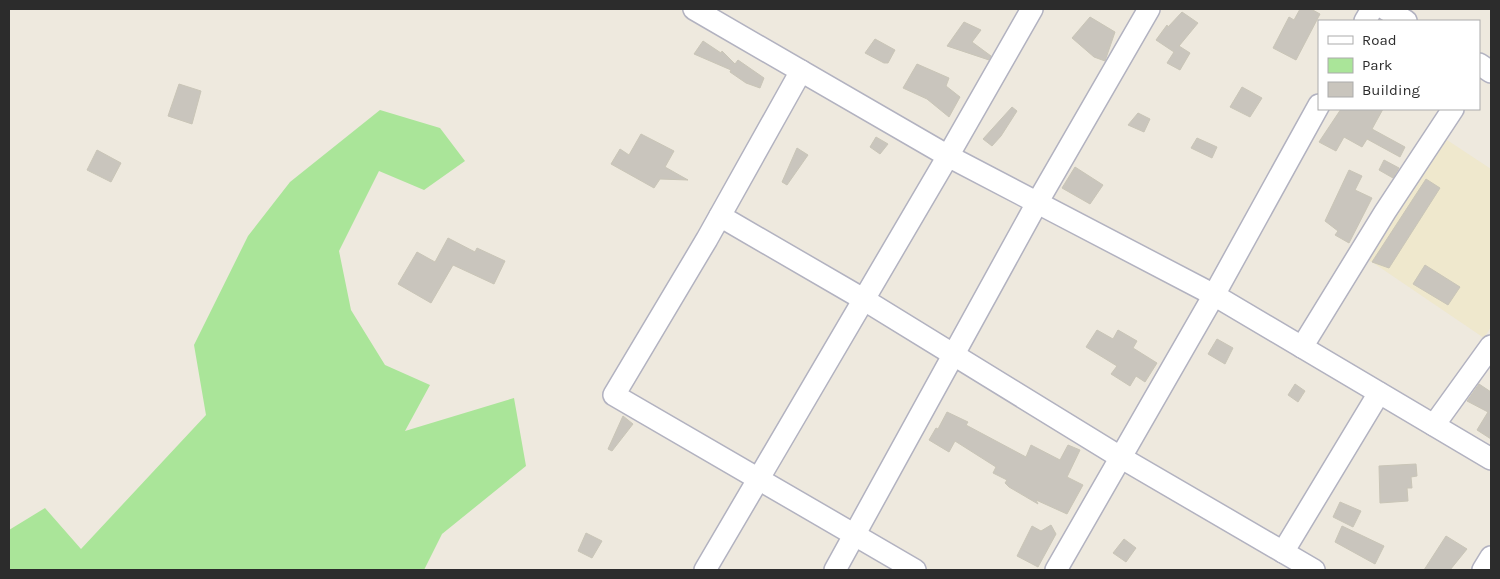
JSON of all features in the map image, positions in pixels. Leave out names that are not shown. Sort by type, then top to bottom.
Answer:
[{"type":"street","points":[[694,9],[948,156],[1214,295],[1491,459]]},
{"type":"street","points":[[705,570],[1032,9]]},
{"type":"street","points":[[835,570],[1037,202],[1149,9]]},
{"type":"street","points":[[1366,20],[1372,9]]},
{"type":"street","points":[[1385,9],[1404,20]]},
{"type":"street","points":[[1480,66],[1491,72]]},
{"type":"street","points":[[801,71],[720,216],[614,395],[915,570]]},
{"type":"street","points":[[1056,570],[1214,295],[1318,108]]},
{"type":"street","points":[[1302,347],[1385,212],[1451,110]]},
{"type":"street","points":[[720,216],[863,299],[1120,457],[1314,570]]},
{"type":"street","points":[[1434,425],[1491,346]]},
{"type":"street","points":[[1283,552],[1379,393]]},
{"type":"street","points":[[1483,570],[1491,557]]},
{"type":"shaded area","points":[[1444,138],[1491,169],[1491,327],[1484,338],[1372,262],[1364,259]]},
{"type":"green space","points":[[380,110],[440,128],[465,161],[424,190],[379,171],[339,251],[351,310],[385,365],[430,385],[405,431],[514,398],[526,466],[442,534],[424,570],[9,570],[9,530],[45,508],[81,549],[206,415],[194,345],[248,236],[290,182]]},
{"type":"building","points":[[1300,9],[1311,9],[1320,14],[1296,60],[1273,48],[1289,17],[1294,20]]},
{"type":"building","points":[[1182,12],[1198,23],[1179,46],[1190,53],[1180,70],[1167,63],[1174,52],[1156,40],[1167,25],[1168,27]]},
{"type":"building","points":[[1090,17],[1115,32],[1105,61],[1094,57],[1072,38]]},
{"type":"building","points":[[964,22],[981,30],[972,42],[991,56],[989,60],[947,46]]},
{"type":"building","points":[[875,39],[895,50],[888,63],[884,63],[865,53]]},
{"type":"building","points":[[703,41],[721,53],[722,51],[735,64],[738,60],[764,78],[760,88],[746,83],[730,72],[731,70],[694,54]]},
{"type":"building","points":[[917,64],[949,78],[946,86],[960,97],[949,117],[927,99],[903,88]]},
{"type":"building","points":[[179,84],[201,91],[192,124],[168,116]]},
{"type":"building","points":[[1242,87],[1262,98],[1250,117],[1230,107]]},
{"type":"building","points":[[1012,107],[1017,111],[1001,136],[992,146],[983,139]]},
{"type":"building","points":[[1340,110],[1382,110],[1372,129],[1405,147],[1400,157],[1367,139],[1362,147],[1344,137],[1336,151],[1319,142]]},
{"type":"building","points":[[1138,113],[1150,119],[1144,132],[1128,125]]},
{"type":"building","points":[[641,134],[674,151],[665,167],[688,180],[660,179],[654,188],[611,164],[620,149],[629,155]]},
{"type":"building","points":[[876,137],[888,144],[880,154],[870,147]]},
{"type":"building","points":[[1197,138],[1217,147],[1212,158],[1191,148]]},
{"type":"building","points":[[797,148],[808,155],[787,185],[782,182]]},
{"type":"building","points":[[97,150],[121,163],[111,182],[87,170]]},
{"type":"building","points":[[1384,160],[1399,168],[1393,178],[1379,170]]},
{"type":"building","points":[[1075,167],[1103,185],[1090,204],[1062,188]]},
{"type":"building","points":[[1349,170],[1362,176],[1355,190],[1372,198],[1349,243],[1335,235],[1338,231],[1325,221]]},
{"type":"building","points":[[1426,179],[1440,188],[1389,268],[1372,262]]},
{"type":"building","points":[[448,238],[475,252],[477,248],[505,261],[494,284],[453,265],[431,303],[398,284],[417,252],[435,262]]},
{"type":"building","points":[[1425,265],[1460,287],[1448,305],[1413,284]]},
{"type":"building","points":[[1097,330],[1113,339],[1118,330],[1137,341],[1133,348],[1157,363],[1145,382],[1136,376],[1130,386],[1111,374],[1117,366],[1086,347]]},
{"type":"building","points":[[1217,339],[1233,348],[1225,364],[1208,354]]},
{"type":"building","points":[[1295,384],[1305,391],[1298,402],[1288,395]]},
{"type":"building","points":[[1479,384],[1491,392],[1491,439],[1477,430],[1488,412],[1467,401]]},
{"type":"building","points":[[947,412],[968,422],[966,425],[1026,457],[1031,445],[1060,460],[1068,445],[1080,450],[1067,477],[1083,485],[1067,514],[1036,500],[1038,504],[1009,487],[1005,483],[1007,480],[993,473],[996,467],[955,441],[949,452],[929,440],[936,428],[938,429]]},
{"type":"building","points":[[623,416],[633,424],[612,451],[608,449]]},
{"type":"building","points":[[1416,464],[1417,476],[1411,477],[1412,488],[1407,488],[1408,501],[1380,503],[1379,466]]},
{"type":"building","points":[[1340,502],[1361,511],[1353,527],[1333,517]]},
{"type":"building","points":[[1051,525],[1056,534],[1038,567],[1017,556],[1032,526],[1041,531]]},
{"type":"building","points":[[1342,526],[1384,546],[1375,564],[1335,542]]},
{"type":"building","points":[[586,533],[602,541],[592,558],[578,551]]},
{"type":"building","points":[[1446,536],[1467,549],[1450,570],[1424,570]]},
{"type":"building","points":[[1124,539],[1136,548],[1126,562],[1113,553]]}]
